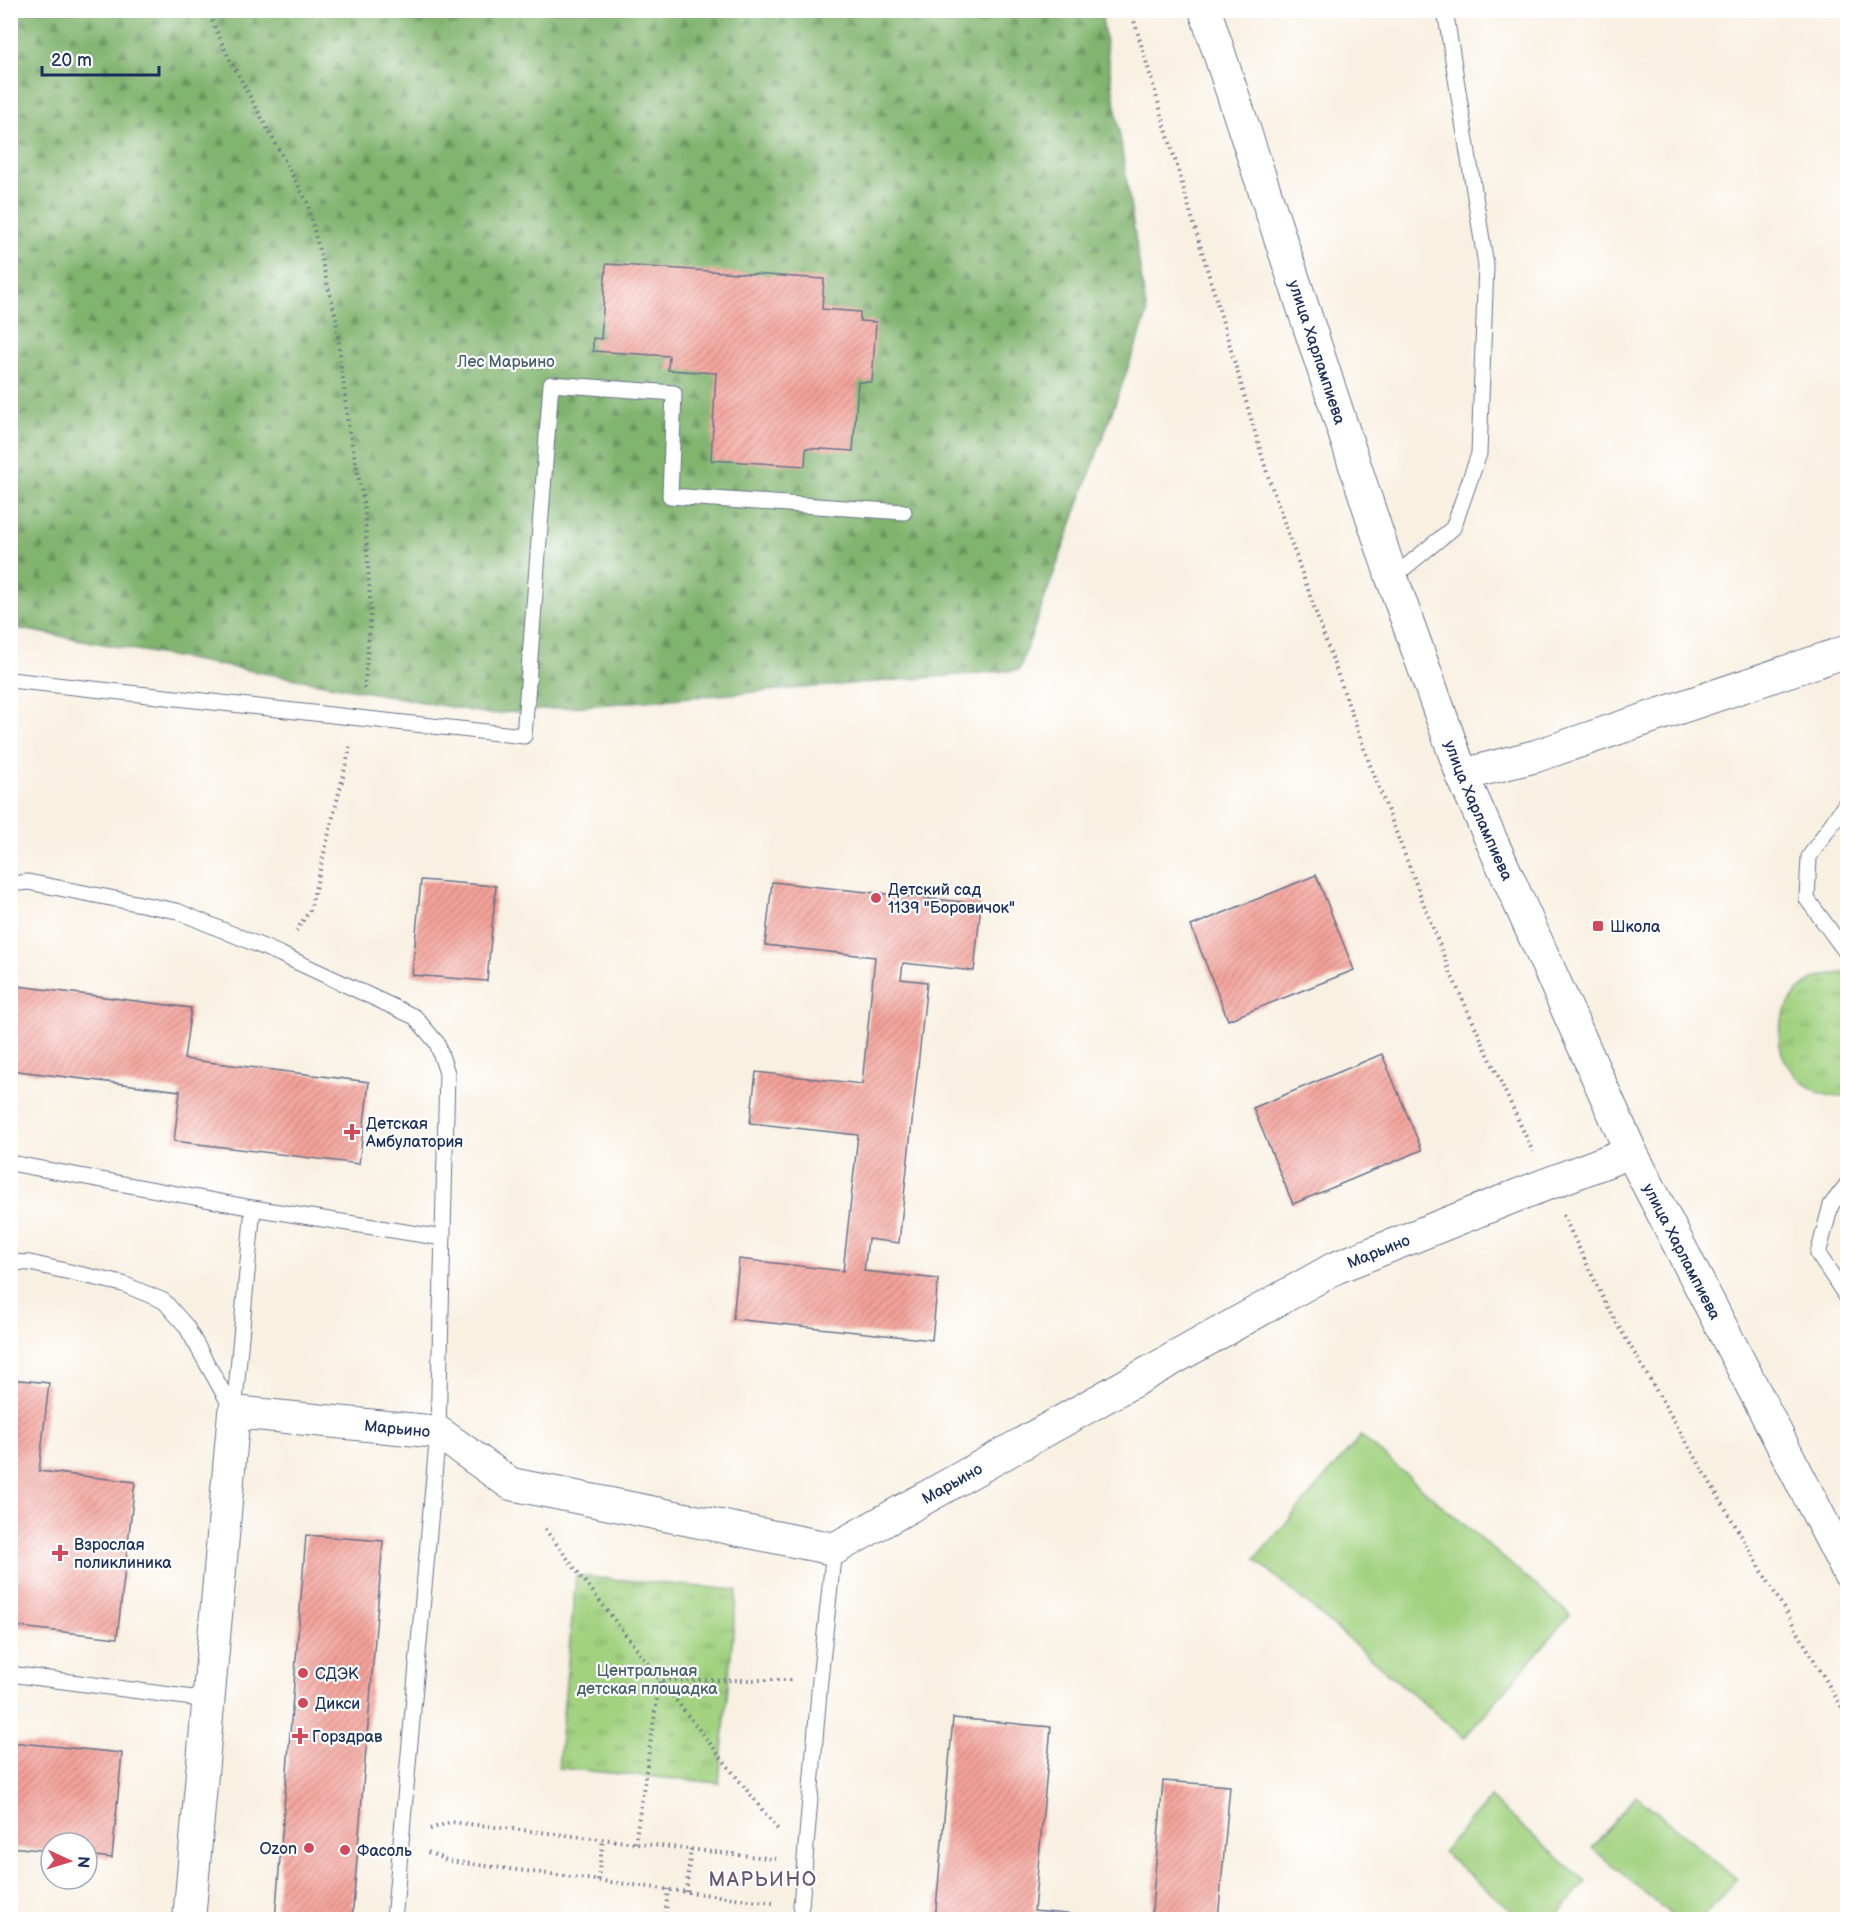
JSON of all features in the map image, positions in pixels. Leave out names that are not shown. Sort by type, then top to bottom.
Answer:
[{"type":"street","name":"улица Харлампиева","points":[[1205,10],[1392,578],[1462,775],[1631,1152],[1848,1572]]},
{"type":"street","points":[[1462,775],[1536,756],[1848,651]]},
{"type":"street","name":"Марьино","points":[[234,1412],[438,1432],[511,1484],[834,1549],[1335,1268],[1631,1152]]},
{"type":"street","points":[[189,1920],[234,1412]]},
{"type":"lane","points":[[1392,578],[1453,528],[1479,454],[1486,265],[1444,10]]},
{"type":"lane","points":[[10,680],[524,736],[551,384],[674,393],[670,496],[904,512]]},
{"type":"lane","points":[[1848,800],[1809,857],[1807,900],[1848,955]]},
{"type":"lane","points":[[10,884],[28,882],[177,911],[280,954],[415,1017],[437,1043],[447,1073],[438,1432],[394,1920]]},
{"type":"lane","points":[[10,1163],[253,1208],[443,1238]]},
{"type":"lane","points":[[1848,1183],[1831,1205],[1818,1254],[1848,1299]]},
{"type":"lane","points":[[234,1412],[253,1208]]},
{"type":"lane","points":[[10,1262],[30,1263],[123,1284],[164,1301],[186,1326],[234,1412]]},
{"type":"lane","points":[[801,1906],[820,1680],[834,1549]]},
{"type":"lane","points":[[10,1674],[208,1701]]},
{"type":"path","points":[[207,10],[228,56],[307,202],[336,318],[348,424],[364,504],[371,614],[364,691],[310,910],[280,954]]},
{"type":"path","points":[[1129,10],[1268,476],[1370,762],[1450,972],[1608,1308],[1848,1718]]},
{"type":"path","points":[[511,1484],[660,1680],[804,1862]]},
{"type":"path","points":[[660,1680],[820,1680]]},
{"type":"path","points":[[635,1843],[660,1680]]},
{"type":"path","points":[[401,1840],[451,1822],[804,1862]]},
{"type":"path","points":[[598,1880],[603,1839]]},
{"type":"path","points":[[401,1840],[448,1861],[801,1906]]},
{"type":"path","points":[[686,1892],[690,1849]]},
{"type":"path","points":[[665,1920],[668,1889]]},
{"type":"green space","name":"Лес Марьино","points":[[10,11],[1101,11],[1147,315],[1019,670],[489,714],[11,627]]},
{"type":"green space","points":[[1848,974],[1847,1096],[1836,1096],[1814,1090],[1796,1076],[1783,1056],[1779,1035],[1788,1005],[1801,989],[1821,977]]},
{"type":"green space","points":[[1361,1436],[1570,1615],[1464,1738],[1255,1559]]},
{"type":"green space","name":"Центральная детская площадка","points":[[576,1576],[737,1590],[719,1783],[558,1768]]},
{"type":"green space","points":[[1636,1795],[1736,1879],[1702,1919],[1676,1919],[1592,1848]]},
{"type":"green space","points":[[1490,1798],[1586,1882],[1554,1919],[1521,1919],[1443,1852]]},
{"type":"building","points":[[606,264],[824,279],[822,309],[860,312],[860,321],[876,322],[872,382],[858,382],[853,451],[806,448],[805,466],[711,460],[716,373],[668,370],[669,356],[593,351],[593,338],[601,339]]},
{"type":"building","points":[[1316,875],[1354,970],[1228,1020],[1191,926]]},
{"type":"building","points":[[421,880],[496,886],[487,981],[412,975]]},
{"type":"building","points":[[772,882],[981,904],[974,971],[903,963],[901,979],[927,982],[899,1243],[868,1239],[864,1271],[938,1279],[932,1340],[733,1319],[739,1259],[843,1271],[858,1135],[750,1123],[756,1072],[862,1084],[875,957],[765,945]]},
{"type":"building","points":[[10,985],[191,1008],[184,1059],[369,1082],[359,1164],[174,1141],[180,1091],[10,1070]]},
{"type":"building","points":[[1382,1054],[1422,1150],[1293,1204],[1253,1108]]},
{"type":"building","points":[[10,1379],[49,1383],[39,1471],[135,1482],[117,1638],[10,1626]]},
{"type":"building","points":[[306,1535],[383,1541],[352,1920],[275,1920]]},
{"type":"building","points":[[953,1718],[1051,1727],[1034,1911],[1110,1918],[1110,1920],[935,1920]]},
{"type":"building","points":[[10,1742],[122,1753],[112,1858],[99,1856],[99,1831],[39,1831],[39,1850],[10,1847]]},
{"type":"building","points":[[1163,1781],[1230,1786],[1218,1920],[1151,1920]]},
{"type":"place","name":"Детский сад 1139 \"Боровичок\"","points":[[876,898]]},
{"type":"place","name":"Школа","points":[[1598,926]]},
{"type":"place","name":"Детская Амбулатория","points":[[352,1132]]},
{"type":"place","name":"Взрослая поликлиника","points":[[60,1553]]},
{"type":"place","name":"СДЭК","points":[[303,1673]]},
{"type":"place","name":"Дикси","points":[[303,1703]]},
{"type":"place","name":"Горздрав","points":[[300,1736]]},
{"type":"place","name":"Ozon","points":[[309,1848]]},
{"type":"place","name":"Фасоль","points":[[345,1850]]},
{"type":"district","name":"МАРЬИНО","points":[[763,1879]]}]
